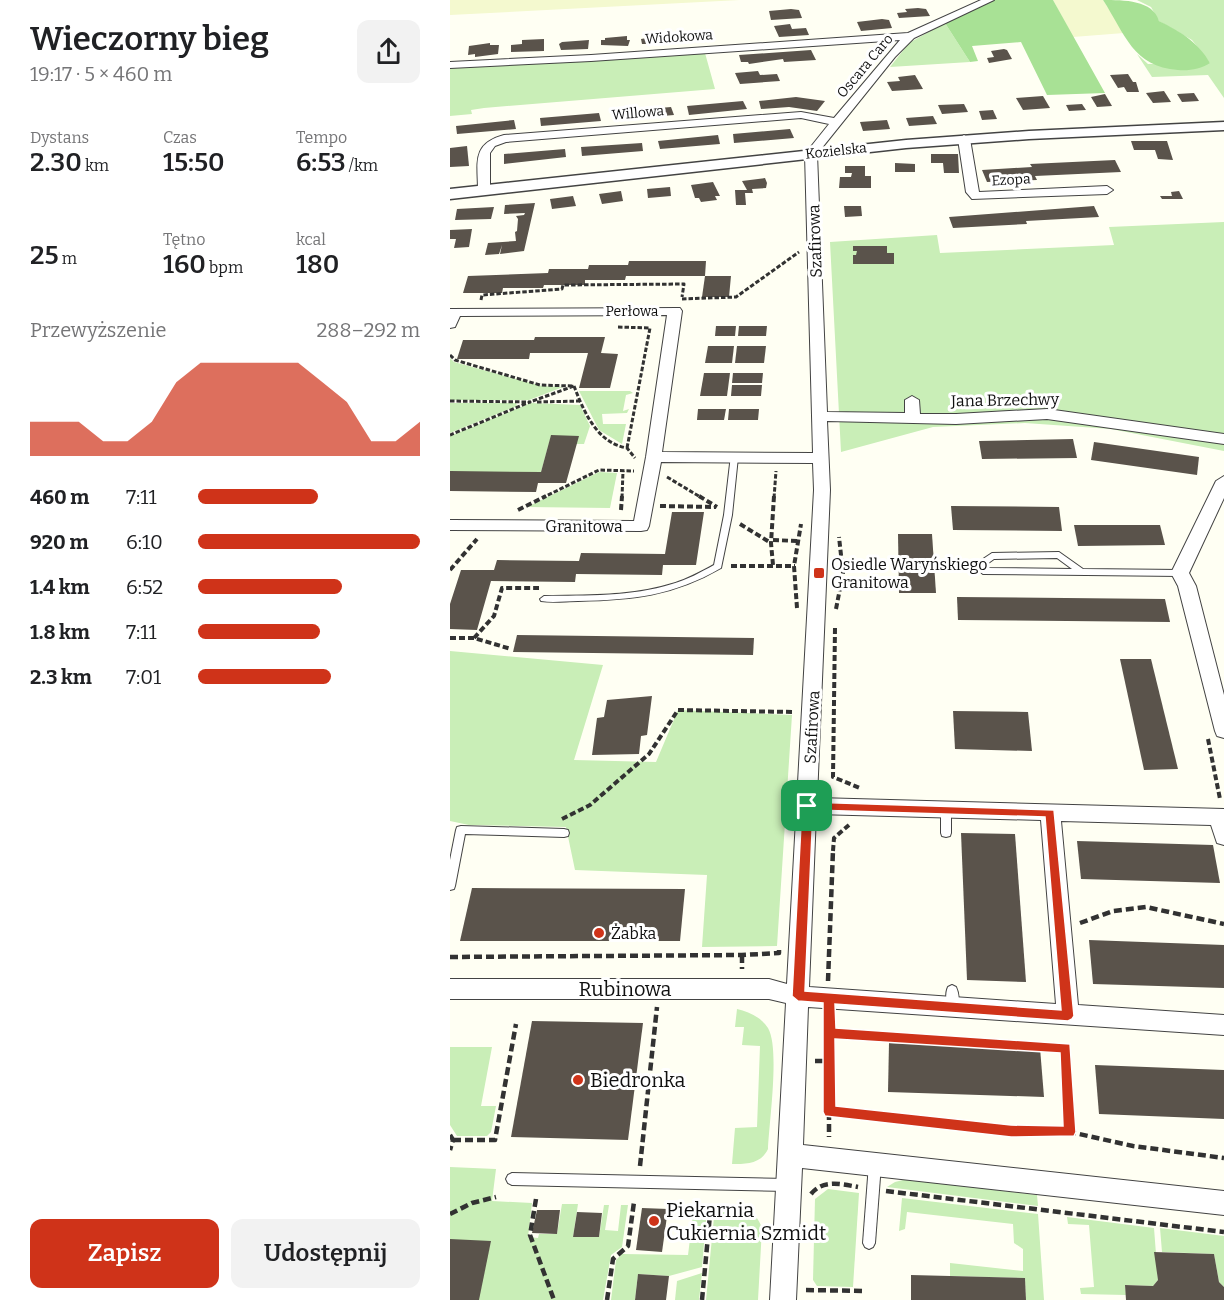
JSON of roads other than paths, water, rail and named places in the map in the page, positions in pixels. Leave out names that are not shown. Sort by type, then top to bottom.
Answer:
[{"type":"street","name":"Oscara Caro","points":[[811,154],[891,55],[910,36],[989,0]]},
{"type":"street","name":"Widokowa","points":[[450,65],[602,58],[910,36]]},
{"type":"street","name":"Willowa","points":[[484,191],[484,152],[491,144],[504,139],[801,115],[838,122]]},
{"type":"street","name":"Kozielska","points":[[450,194],[964,139],[1224,126]]},
{"type":"street","name":"Ezopa","points":[[964,139],[972,192],[976,196],[1107,190]]},
{"type":"street","name":"Szafirowa","points":[[783,1300],[819,562],[821,458],[811,154]]},
{"type":"street","name":"Perłowa","points":[[450,324],[455,312],[675,311],[654,457]]},
{"type":"street","points":[[912,400],[913,418]]},
{"type":"street","name":"Jana Brzechwy","points":[[820,416],[913,418],[1047,414],[1224,440]]},
{"type":"street","points":[[654,457],[821,458]]},
{"type":"street","name":"Granitowa","points":[[450,525],[640,526],[654,457]]},
{"type":"street","points":[[1224,482],[1180,573],[1187,586],[1224,731]]},
{"type":"street","points":[[807,806],[1050,813],[1218,808],[1224,837]]},
{"type":"street","points":[[1050,813],[1068,1016]]},
{"type":"street","name":"Rubinowa","points":[[450,989],[769,989],[798,996],[829,999],[953,998],[1068,1016],[1224,1025]]},
{"type":"street","points":[[790,1155],[1224,1203]]},
{"type":"lane","points":[[544,599],[635,597],[698,580],[718,566],[728,515],[734,457]]},
{"type":"lane","points":[[1081,572],[1059,555],[992,556],[982,563],[983,571],[1081,572],[1180,573]]},
{"type":"lane","points":[[946,810],[946,833]]},
{"type":"lane","points":[[450,886],[462,830],[564,833]]},
{"type":"lane","points":[[868,1243],[875,1164]]},
{"type":"lane","points":[[512,1179],[789,1185]]},
{"type":"place","name":"Osiedle Waryńskiego Granitowa","points":[[819,573]]},
{"type":"place","name":"Żabka","points":[[599,933]]},
{"type":"place","name":"Biedronka","points":[[578,1080]]},
{"type":"place","name":"Piekarnia Cukiernia Szmidt","points":[[654,1221]]}]
